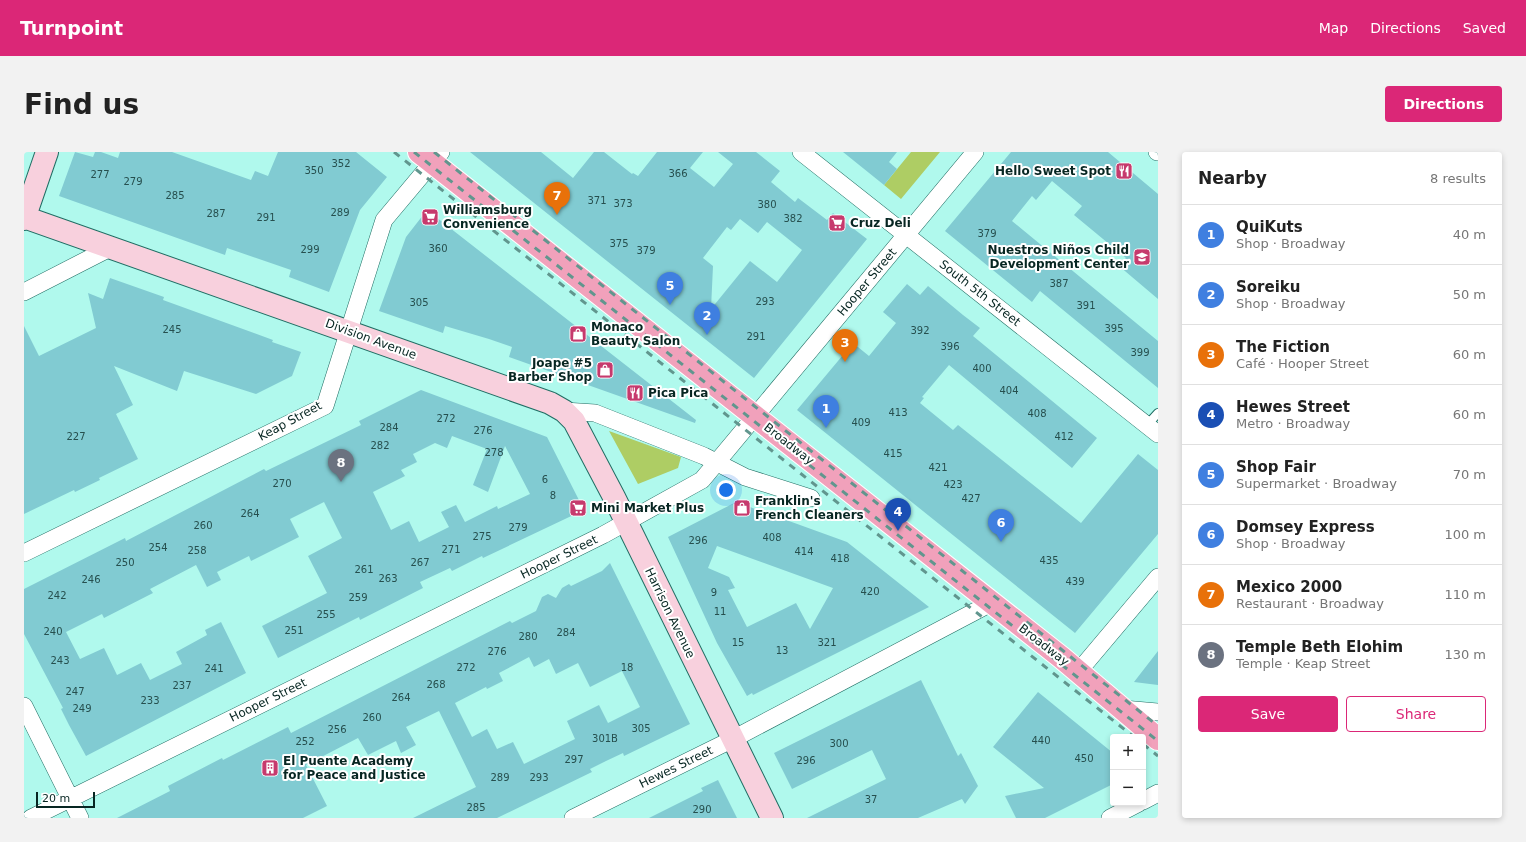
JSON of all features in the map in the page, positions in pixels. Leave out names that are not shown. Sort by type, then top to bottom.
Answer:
[{"type":"main road","name":"Broadway","points":[[431,156],[755,418],[1078,672],[1158,739]]},
{"type":"street","points":[[24,218],[47,152]]},
{"type":"street","name":"South 5th Street","points":[[802,152],[906,235],[1154,424]]},
{"type":"street","name":"Hooper Street","points":[[31,818],[626,523],[702,480],[975,152]]},
{"type":"street","name":"Keap Street","points":[[24,553],[325,406],[384,220],[431,156]]},
{"type":"street","name":"Division Avenue","points":[[24,218],[349,331],[550,403],[564,411],[595,413],[704,456],[716,464]]},
{"type":"street","points":[[24,292],[110,248]]},
{"type":"street","name":"Harrison Avenue","points":[[564,411],[574,421],[772,818]]},
{"type":"street","points":[[716,464],[745,477],[811,498]]},
{"type":"street","points":[[1078,672],[1158,577]]},
{"type":"street","name":"Hewes Street","points":[[573,818],[733,739],[991,603]]},
{"type":"street","points":[[24,706],[80,818]]},
{"type":"street","points":[[1124,709],[1158,712]]},
{"type":"street","points":[[1146,800],[1158,794]]},
{"type":"street","points":[[1110,818],[1133,806]]},
{"type":"green space","points":[[911,152],[940,152],[901,199],[884,185]]},
{"type":"green space","points":[[609,431],[681,457],[678,468],[638,484]]},
{"type":"building","points":[[75,152],[93,157],[95,152],[101,152],[118,158],[120,152],[172,152],[251,180],[255,171],[268,176],[278,152],[356,152],[387,177],[360,210],[329,292],[289,277],[291,270],[227,248],[225,255],[59,196]]},
{"type":"building","points":[[470,152],[541,152],[573,178],[594,152],[604,152],[632,174],[633,173],[638,176],[657,152],[703,152],[690,168],[714,187],[733,164],[718,152],[756,152],[780,171],[771,182],[795,202],[798,198],[827,220],[833,213],[867,239],[754,378]],"holes":[[[740,219],[758,233],[767,222],[802,250],[777,282],[750,261],[711,309],[713,266],[703,258],[727,227],[731,230]]]},
{"type":"building","points":[[843,152],[897,152],[889,162],[897,169],[884,185]]},
{"type":"building","points":[[1011,152],[1108,152],[1158,194],[1158,299],[1119,266],[1126,258],[1074,215],[1082,206],[1052,181],[1036,200],[1032,196],[1012,221],[1158,341],[1158,388],[1040,291],[1032,302],[945,231]]},
{"type":"building","points":[[427,210],[696,420],[695,423],[509,357],[512,347],[445,326],[443,333],[379,311],[406,237]]},
{"type":"building","points":[[110,278],[164,297],[163,300],[273,340],[272,342],[301,352],[292,376],[256,394],[184,371],[177,391],[114,366],[133,405],[116,414],[138,459],[99,478],[100,480],[75,492],[74,490],[24,514],[24,326],[39,356],[96,328],[88,293],[103,299]]},
{"type":"building","points":[[907,284],[920,295],[928,286],[980,328],[973,336],[1097,438],[1072,468],[949,365],[922,397],[924,398],[920,403],[953,430],[958,425],[1081,523],[1138,454],[1158,470],[1158,534],[1075,633],[797,410],[853,343],[869,356],[896,323],[883,312]]},
{"type":"building","points":[[421,390],[547,437],[584,510],[483,558],[482,556],[452,571],[450,568],[420,582],[423,588],[360,620],[359,617],[278,658],[262,626],[327,593],[308,556],[342,538],[324,502],[290,519],[299,537],[251,561],[249,556],[217,572],[221,580],[207,587],[196,565],[150,589],[153,593],[104,618],[102,614],[66,632],[80,659],[104,648],[117,675],[141,663],[150,680],[182,664],[176,652],[207,635],[205,630],[221,622],[246,673],[86,756],[61,709],[63,708],[24,634],[24,589],[125,538],[126,541],[264,469],[266,471],[361,425],[359,421]],"holes":[[[452,436],[487,449],[473,485],[488,492],[505,446],[530,494],[498,509],[497,506],[465,522],[456,505],[441,512],[449,527],[419,542],[409,521],[391,530],[373,492],[405,476],[401,470],[417,462],[413,454],[435,443],[447,448]]]},
{"type":"building","points":[[736,502],[847,542],[929,607],[753,695],[752,693],[747,696],[717,643],[668,537]],"holes":[[[717,546],[833,588],[810,629],[796,603],[747,627],[728,590],[735,588],[729,577],[708,568]]]},
{"type":"building","points":[[610,563],[690,724],[624,756],[623,753],[606,761],[590,769],[592,772],[497,818],[413,818],[476,787],[439,711],[406,727],[416,745],[401,753],[396,741],[368,755],[358,738],[306,765],[327,806],[303,818],[117,818],[170,791],[168,786],[222,758],[223,760],[288,727],[291,733],[510,621],[512,623],[536,611],[542,597],[548,594],[556,598],[562,588],[569,584],[571,586],[602,571]],"holes":[[[529,657],[534,667],[549,659],[556,674],[578,663],[590,687],[622,671],[640,707],[608,723],[599,705],[567,721],[575,739],[524,764],[513,742],[497,749],[487,729],[472,737],[455,703],[486,687],[487,689],[503,681],[499,673]]]},
{"type":"building","points":[[1158,651],[1158,685],[1134,682]]},
{"type":"building","points":[[921,680],[958,756],[961,753],[978,786],[965,804],[962,799],[918,818],[807,818],[886,779],[872,750],[792,789],[774,753]]},
{"type":"building","points":[[1038,692],[1110,751],[1110,786],[1045,818],[1016,818],[1005,796],[1044,788],[993,747]]},
{"type":"building","points":[[718,780],[737,818],[649,818],[703,791],[701,788]]},
{"type":"railway","points":[[394,152],[1130,734]]},
{"type":"railway","points":[[414,152],[1158,741]]},
{"type":"railway","points":[[434,152],[1158,726]]},
{"type":"railway","points":[[1146,746],[1158,756]]},
{"type":"place","name":"Hello Sweet Spot","points":[[1124,171]]},
{"type":"place","name":"Mexico 2000","points":[[557,215]]},
{"type":"place","name":"Williamsburg Convenience","points":[[430,217]]},
{"type":"place","name":"Cruz Deli","points":[[837,223]]},
{"type":"place","name":"Nuestros Niños Child Development Center","points":[[1142,257]]},
{"type":"place","name":"Shop Fair","points":[[670,305]]},
{"type":"place","name":"Monaco Beauty Salon","points":[[578,334]]},
{"type":"place","name":"Soreiku","points":[[707,335]]},
{"type":"place","name":"The Fiction","points":[[845,362]]},
{"type":"place","name":"Joape #5 Barber Shop","points":[[605,370]]},
{"type":"place","name":"Pica Pica","points":[[635,393]]},
{"type":"place","name":"QuiKuts","points":[[826,428]]},
{"type":"place","name":"Temple Beth Elohim","points":[[341,482]]},
{"type":"place","name":"Mini Market Plus","points":[[578,508]]},
{"type":"place","name":"Franklin's French Cleaners","points":[[742,508]]},
{"type":"place","name":"Hewes Street","points":[[898,531]]},
{"type":"place","name":"Domsey Express","points":[[1001,542]]},
{"type":"place","name":"El Puente Academy for Peace and Justice","points":[[270,768]]}]
